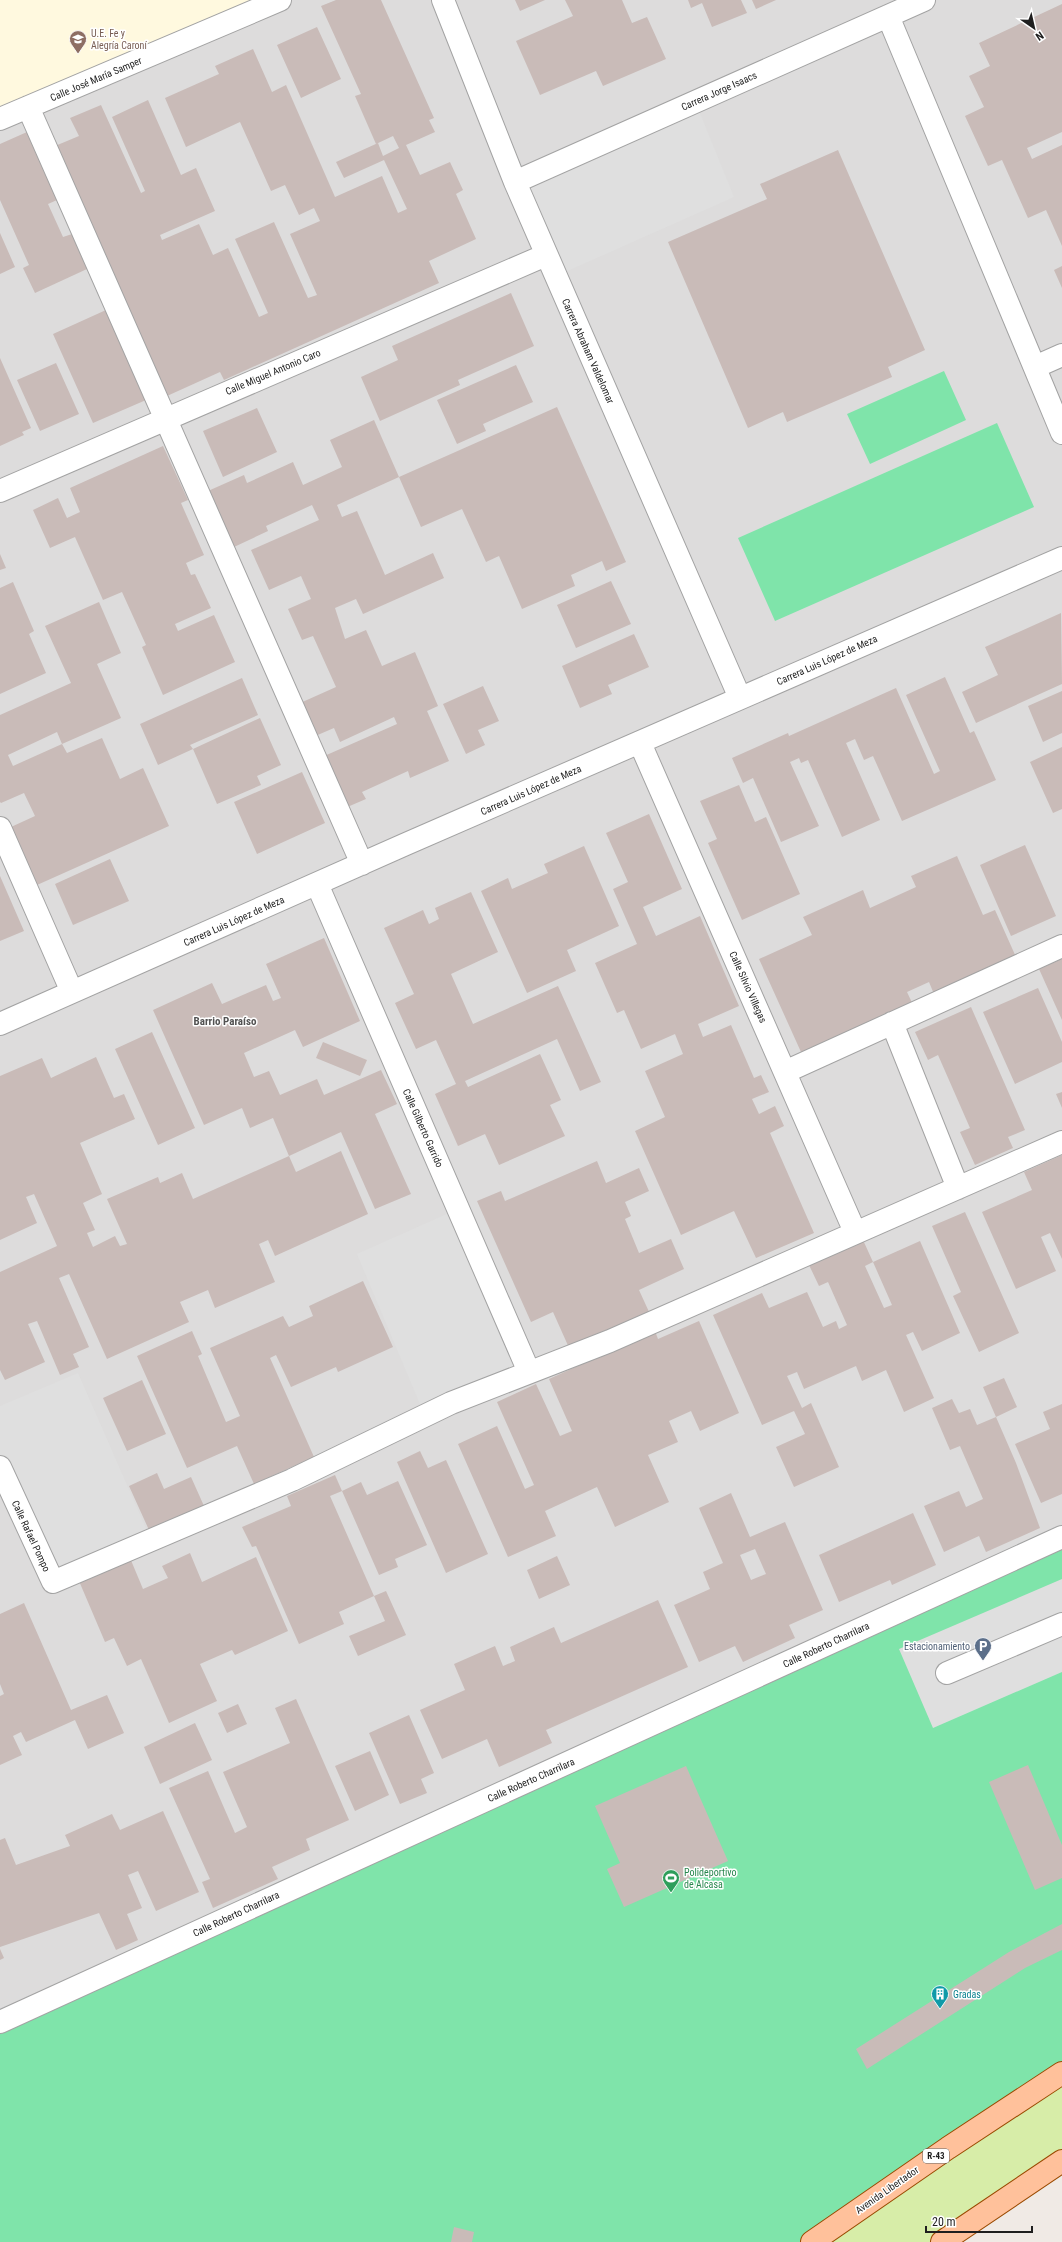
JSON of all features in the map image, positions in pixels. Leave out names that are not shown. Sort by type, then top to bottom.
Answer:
[{"type":"main road","name":"Avenida Libertador","points":[[812,2242],[948,2148],[1062,2073]]},
{"type":"main road","points":[[942,2242],[1062,2161]]},
{"type":"street","name":"Calle José María Samper","points":[[0,119],[280,0]]},
{"type":"street","name":"Carrera Abraham Valdelomar","points":[[443,0],[515,182],[546,255],[740,698]]},
{"type":"street","name":"Carrera Jorge Isaacs","points":[[515,182],[924,0]]},
{"type":"street","points":[[888,16],[1062,433]]},
{"type":"street","points":[[28,107],[362,864]]},
{"type":"street","name":"Calle Miguel Antonio Caro","points":[[0,491],[165,418],[546,255]]},
{"type":"street","points":[[1035,367],[1062,355]]},
{"type":"street","name":"Carrera Luis López de Meza","points":[[0,1024],[1062,558]]},
{"type":"street","name":"Calle Silvio Villegas","points":[[640,743],[855,1232]]},
{"type":"street","points":[[0,828],[72,992]]},
{"type":"street","name":"Calle Gilberto Garrido","points":[[317,884],[529,1372]]},
{"type":"street","points":[[785,1072],[1062,946]]},
{"type":"street","points":[[892,1023],[958,1188]]},
{"type":"street","points":[[529,1372],[610,1341],[1062,1142]]},
{"type":"street","name":"Calle Rafael Pompo","points":[[0,1467],[53,1582],[292,1480],[451,1403],[529,1372]]},
{"type":"street","name":"Calle Roberto Charrilara","points":[[0,2022],[1062,1537]]},
{"type":"street","points":[[948,1674],[1062,1624]]},
{"type":"shaded area","points":[[0,0],[1062,0],[1062,2073],[0,2242]]},
{"type":"shaded area","name":"U.E. Fe y Alegría Caroní","points":[[0,0],[280,0],[0,119]]},
{"type":"shaded area","points":[[695,101],[734,197],[556,276],[515,182]]},
{"type":"shaded area","points":[[458,1209],[529,1372],[425,1416],[357,1254]]},
{"type":"shaded area","points":[[78,1373],[151,1540],[53,1582],[0,1467],[0,1406]]},
{"type":"shaded area","name":"Estacionamiento","points":[[1062,1579],[1062,1672],[933,1728],[899,1649]]},
{"type":"green space","points":[[944,371],[966,420],[870,464],[847,414]]},
{"type":"green space","points":[[997,423],[1034,507],[775,621],[738,538]]},
{"type":"green space","name":"Polideportivo de Alcasa","points":[[1062,1537],[1062,2073],[807,2242],[0,2242],[0,2022]]},
{"type":"green space","points":[[1062,2073],[1062,2161],[942,2242],[812,2242]]},
{"type":"building","points":[[336,0],[381,0],[434,118],[429,120],[435,132],[406,145],[420,175],[450,162],[463,190],[456,194],[476,239],[429,261],[439,283],[224,380],[220,372],[167,396],[55,146],[79,136],[70,118],[101,105],[141,193],[145,191],[112,117],[148,100],[181,175],[196,168],[215,211],[160,235],[162,240],[199,224],[213,255],[228,248],[259,317],[268,313],[235,239],[274,222],[308,298],[317,295],[290,234],[320,221],[314,208],[299,215],[285,185],[271,191],[240,122],[186,147],[165,98],[219,74],[215,66],[253,49],[272,92],[286,85],[335,197],[382,176],[398,213],[407,209],[384,160],[344,178],[336,162],[376,144],[355,96],[361,94],[321,6]],"holes":[[[393,136],[399,148],[383,156],[378,143]]]},
{"type":"building","points":[[515,0],[545,0],[520,11]]},
{"type":"building","points":[[565,0],[622,0],[632,23],[647,17],[666,59],[603,86],[596,71],[540,95],[516,41],[573,16]]},
{"type":"building","points":[[688,0],[741,0],[747,13],[712,27],[702,3],[691,8]]},
{"type":"building","points":[[752,0],[776,0],[756,9]]},
{"type":"building","points":[[1062,4],[1062,132],[1027,148],[1032,159],[1062,145],[1062,246],[1046,210],[1028,218],[1002,160],[988,166],[965,116],[984,107],[969,76],[990,66],[979,43]]},
{"type":"building","points":[[317,27],[341,79],[301,98],[277,45]]},
{"type":"building","points":[[27,132],[57,200],[48,204],[63,237],[72,234],[87,269],[35,293],[23,268],[29,265],[0,200],[0,144]]},
{"type":"building","points":[[838,150],[925,350],[888,367],[892,377],[787,422],[783,412],[748,428],[668,242],[767,199],[760,184]]},
{"type":"building","points":[[0,233],[15,267],[0,274]]},
{"type":"building","points":[[1062,266],[1062,288],[1054,270]]},
{"type":"building","points":[[511,293],[534,346],[458,380],[460,385],[380,421],[361,377],[398,360],[392,346]]},
{"type":"building","points":[[106,310],[146,400],[93,423],[53,334]]},
{"type":"building","points":[[0,358],[31,428],[22,432],[24,435],[0,446]]},
{"type":"building","points":[[56,363],[79,414],[40,431],[17,380]]},
{"type":"building","points":[[516,365],[533,402],[483,424],[486,431],[457,444],[437,400]]},
{"type":"building","points":[[557,407],[626,562],[606,571],[602,561],[571,575],[575,586],[522,609],[499,556],[486,562],[462,509],[421,527],[399,477]]},
{"type":"building","points":[[257,408],[277,452],[223,477],[203,431]]},
{"type":"building","points":[[374,420],[399,477],[337,505],[342,517],[357,511],[385,575],[433,553],[444,578],[363,614],[356,599],[335,608],[345,639],[366,630],[382,666],[415,652],[438,706],[427,711],[449,761],[410,778],[408,771],[362,792],[366,799],[345,808],[322,757],[397,724],[394,717],[340,742],[334,728],[313,737],[298,704],[336,687],[313,636],[302,640],[288,609],[311,599],[301,576],[269,590],[251,550],[319,520],[312,505],[266,526],[268,531],[234,547],[208,491],[244,475],[247,483],[293,462],[303,485],[342,467],[330,440]]},
{"type":"building","points":[[163,446],[188,500],[181,503],[204,555],[186,563],[191,575],[195,574],[211,608],[175,624],[178,631],[214,615],[235,662],[163,695],[142,647],[146,645],[122,592],[103,600],[75,537],[50,548],[33,510],[58,498],[67,518],[80,512],[70,488]]},
{"type":"building","points":[[0,554],[6,568],[0,570]]},
{"type":"building","points":[[611,581],[631,624],[576,648],[557,605]]},
{"type":"building","points":[[13,582],[34,631],[29,634],[46,673],[0,694],[0,588]]},
{"type":"building","points":[[99,602],[121,653],[97,664],[121,718],[62,744],[67,753],[102,738],[120,779],[143,768],[169,826],[37,885],[11,827],[35,816],[24,793],[1,803],[0,802],[0,715],[71,683],[45,626]],"holes":[[[57,732],[62,744],[13,766],[8,755]]]},
{"type":"building","points":[[1061,613],[1062,684],[976,723],[962,692],[998,675],[985,647]]},
{"type":"building","points":[[634,634],[649,667],[608,685],[612,694],[580,708],[562,666]]},
{"type":"building","points":[[945,677],[970,733],[974,731],[996,780],[902,821],[873,756],[864,760],[855,739],[846,743],[880,820],[842,837],[808,760],[801,763],[799,758],[790,762],[819,826],[781,842],[753,778],[743,783],[732,758],[788,733],[789,736],[896,688],[934,774],[940,771],[906,695]]},
{"type":"building","points":[[242,678],[258,715],[190,745],[193,749],[158,765],[140,724]]},
{"type":"building","points":[[483,686],[499,721],[478,730],[485,745],[466,754],[443,704]]},
{"type":"building","points":[[1062,691],[1062,733],[1043,742],[1028,706]]},
{"type":"building","points":[[260,718],[281,765],[257,776],[261,785],[217,804],[193,749]]},
{"type":"building","points":[[1062,747],[1062,809],[1053,813],[1030,762]]},
{"type":"building","points":[[302,772],[325,823],[257,854],[234,802]]},
{"type":"building","points":[[739,785],[755,822],[766,817],[800,894],[742,920],[708,843],[717,839],[700,801]]},
{"type":"building","points":[[649,814],[682,889],[643,907],[656,936],[700,916],[739,1006],[698,1024],[703,1037],[731,1025],[754,1078],[761,1075],[769,1092],[752,1099],[759,1114],[775,1106],[784,1126],[770,1133],[814,1233],[756,1258],[734,1211],[681,1235],[635,1131],[665,1117],[645,1071],[683,1054],[675,1034],[641,1049],[624,1010],[617,1013],[595,963],[637,944],[613,889],[628,882],[606,833]]},
{"type":"building","points":[[1025,845],[1056,916],[1011,936],[980,865]]},
{"type":"building","points":[[584,846],[619,926],[567,950],[576,971],[527,993],[481,891],[508,878],[512,889],[548,873],[544,864]]},
{"type":"building","points":[[957,856],[983,915],[995,910],[1016,957],[934,994],[929,982],[907,992],[915,1009],[856,1036],[853,1029],[801,1052],[759,959],[812,935],[803,917],[863,890],[870,908],[916,887],[911,876]]},
{"type":"building","points":[[110,859],[129,901],[73,925],[55,884]]},
{"type":"building","points":[[0,876],[24,931],[0,941]]},
{"type":"building","points":[[471,892],[498,952],[451,974],[473,1024],[558,986],[601,1082],[580,1091],[557,1039],[465,1081],[468,1087],[540,1054],[561,1100],[550,1105],[565,1136],[499,1165],[485,1134],[458,1146],[435,1094],[456,1084],[436,1040],[416,1049],[395,1003],[414,994],[384,928],[423,910],[429,924],[439,919],[435,908]]},
{"type":"building","points":[[324,938],[360,1021],[303,1047],[295,1030],[244,1053],[254,1077],[269,1071],[280,1095],[317,1079],[324,1095],[381,1070],[397,1104],[375,1114],[411,1194],[375,1209],[341,1132],[289,1156],[273,1118],[250,1128],[242,1108],[204,1125],[153,1010],[212,983],[222,1004],[266,985],[273,1001],[281,998],[266,964]]},
{"type":"building","points":[[1062,959],[1062,1020],[1039,969]]},
{"type":"building","points":[[1038,988],[1062,1042],[1062,1062],[1015,1084],[983,1012]]},
{"type":"building","points":[[971,1007],[1025,1130],[1008,1137],[1013,1148],[975,1165],[960,1132],[970,1128],[938,1055],[928,1060],[915,1032]]},
{"type":"building","points":[[152,1032],[195,1128],[158,1145],[115,1049]]},
{"type":"building","points":[[323,1042],[367,1060],[360,1076],[316,1058]]},
{"type":"building","points":[[96,1057],[114,1098],[124,1094],[135,1119],[80,1143],[102,1194],[83,1203],[95,1230],[87,1233],[93,1247],[115,1236],[120,1246],[127,1244],[107,1199],[158,1177],[160,1183],[182,1173],[193,1199],[289,1156],[296,1172],[341,1151],[368,1214],[275,1256],[268,1240],[259,1244],[275,1282],[215,1308],[208,1290],[180,1302],[189,1322],[107,1359],[69,1274],[59,1278],[89,1347],[73,1354],[79,1367],[60,1375],[37,1321],[28,1324],[45,1362],[5,1380],[0,1370],[0,1272],[57,1246],[34,1194],[26,1197],[37,1223],[0,1240],[0,1076],[42,1058],[51,1078]]},
{"type":"building","points":[[1062,1092],[1062,1108],[1056,1094]]},
{"type":"building","points":[[1062,1155],[1062,1259],[1050,1233],[1041,1237],[1056,1271],[1016,1289],[982,1212],[1032,1190],[1024,1172]]},
{"type":"building","points":[[597,1161],[606,1183],[639,1168],[649,1191],[625,1202],[631,1216],[625,1219],[639,1253],[671,1239],[684,1269],[639,1290],[650,1314],[570,1350],[553,1312],[531,1322],[477,1201],[501,1191],[505,1201]]},
{"type":"building","points":[[965,1212],[1019,1333],[979,1352],[953,1296],[961,1292],[932,1226]]},
{"type":"building","points":[[863,1240],[873,1262],[920,1241],[960,1333],[922,1351],[913,1332],[906,1335],[934,1398],[904,1412],[886,1370],[862,1381],[856,1366],[804,1389],[797,1372],[787,1376],[802,1408],[811,1403],[839,1467],[794,1487],[776,1447],[805,1434],[794,1411],[762,1425],[713,1315],[762,1293],[769,1308],[807,1292],[823,1327],[836,1321],[839,1329],[847,1325],[828,1282],[819,1286],[809,1265]],"holes":[[[873,1262],[892,1305],[884,1308],[865,1266]]]},
{"type":"building","points":[[363,1281],[393,1347],[338,1372],[336,1367],[291,1387],[276,1355],[270,1358],[314,1457],[254,1484],[237,1446],[187,1468],[137,1356],[192,1331],[202,1354],[198,1356],[226,1422],[240,1416],[210,1348],[283,1316],[289,1327],[313,1316],[309,1306]]},
{"type":"building","points":[[699,1321],[739,1413],[700,1431],[691,1411],[669,1421],[678,1442],[648,1455],[669,1502],[615,1527],[597,1487],[545,1511],[556,1536],[508,1557],[458,1444],[497,1426],[525,1489],[534,1485],[497,1402],[536,1384],[560,1436],[572,1431],[549,1379],[655,1331],[658,1339]]},
{"type":"building","points":[[1004,1378],[1017,1407],[996,1417],[983,1387]]},
{"type":"building","points":[[142,1380],[166,1434],[127,1451],[103,1398]]},
{"type":"building","points":[[952,1399],[959,1413],[970,1409],[977,1425],[996,1417],[1016,1463],[1040,1528],[986,1552],[979,1536],[944,1552],[924,1506],[959,1491],[966,1507],[983,1499],[960,1446],[950,1450],[932,1408]]},
{"type":"building","points":[[1062,1404],[1062,1494],[1041,1503],[1015,1444],[1050,1429],[1043,1412]]},
{"type":"building","points":[[420,1451],[428,1468],[446,1460],[488,1554],[446,1573],[397,1462]]},
{"type":"building","points":[[157,1473],[164,1489],[191,1477],[204,1506],[149,1530],[129,1486]]},
{"type":"building","points":[[335,1475],[342,1491],[330,1496],[374,1596],[339,1612],[344,1624],[299,1644],[256,1546],[252,1547],[242,1527],[291,1506],[287,1496]]},
{"type":"building","points":[[398,1481],[427,1545],[395,1559],[398,1567],[379,1575],[342,1491],[361,1482],[367,1495]]},
{"type":"building","points":[[731,1493],[750,1537],[785,1522],[823,1610],[789,1625],[795,1638],[743,1662],[735,1646],[699,1662],[674,1605],[710,1589],[703,1572],[723,1563],[699,1508]],"holes":[[[755,1549],[766,1574],[751,1580],[740,1555]]]},
{"type":"building","points":[[913,1513],[936,1565],[892,1585],[890,1580],[839,1602],[819,1555]]},
{"type":"building","points":[[190,1553],[202,1582],[256,1557],[288,1631],[235,1655],[232,1650],[200,1664],[217,1701],[169,1723],[141,1659],[127,1666],[114,1638],[105,1642],[79,1581],[130,1558],[143,1589],[168,1578],[162,1566]]},
{"type":"building","points":[[557,1556],[570,1585],[539,1599],[527,1570]]},
{"type":"building","points":[[386,1591],[406,1635],[358,1656],[349,1636],[385,1621],[374,1596]]},
{"type":"building","points":[[658,1600],[688,1667],[546,1730],[552,1743],[499,1767],[487,1739],[442,1759],[420,1710],[465,1690],[454,1664],[495,1646],[503,1666],[515,1661],[510,1647],[554,1627],[561,1643]]},
{"type":"building","points":[[24,1603],[71,1710],[107,1695],[124,1733],[88,1749],[75,1720],[26,1742],[21,1732],[13,1736],[22,1755],[0,1765],[0,1696],[4,1694],[0,1684],[0,1614]]},
{"type":"building","points":[[296,1699],[349,1820],[306,1839],[310,1850],[272,1867],[278,1879],[213,1908],[202,1882],[210,1879],[169,1788],[208,1771],[235,1833],[247,1827],[223,1772],[290,1743],[275,1708]]},
{"type":"building","points":[[238,1704],[247,1724],[227,1733],[218,1713]]},
{"type":"building","points":[[409,1715],[434,1773],[421,1779],[427,1793],[400,1804],[369,1733]]},
{"type":"building","points":[[195,1723],[212,1760],[160,1784],[144,1747]]},
{"type":"building","points":[[370,1751],[389,1795],[355,1811],[335,1766]]},
{"type":"building","points":[[1028,1765],[1062,1845],[1062,1878],[1035,1890],[989,1782]]},
{"type":"building","points":[[686,1766],[728,1861],[624,1907],[607,1869],[620,1863],[595,1806]]},
{"type":"building","points":[[163,1811],[199,1892],[156,1911],[138,1871],[128,1875],[142,1908],[127,1914],[138,1940],[116,1950],[99,1913],[0,1947],[0,1840],[5,1838],[16,1865],[70,1846],[65,1835],[112,1814],[120,1830]]},
{"type":"building","name":"Gradas","points":[[1062,1924],[1062,1950],[1025,1968],[867,2069],[856,2049],[1009,1952]]},
{"type":"building","points":[[0,1949],[4,1958],[0,1960]]},
{"type":"building","points":[[454,2227],[474,2232],[472,2242],[451,2242]]},
{"type":"place","name":"U.E. Fe y Alegría Caroní","points":[[78,54]]},
{"type":"place","name":"Estacionamiento","points":[[983,1661]]},
{"type":"place","name":"Polideportivo de Alcasa","points":[[671,1893]]},
{"type":"place","name":"Gradas","points":[[940,2009]]},
{"type":"district","name":"Barrio Paraíso","points":[[225,1021]]}]
